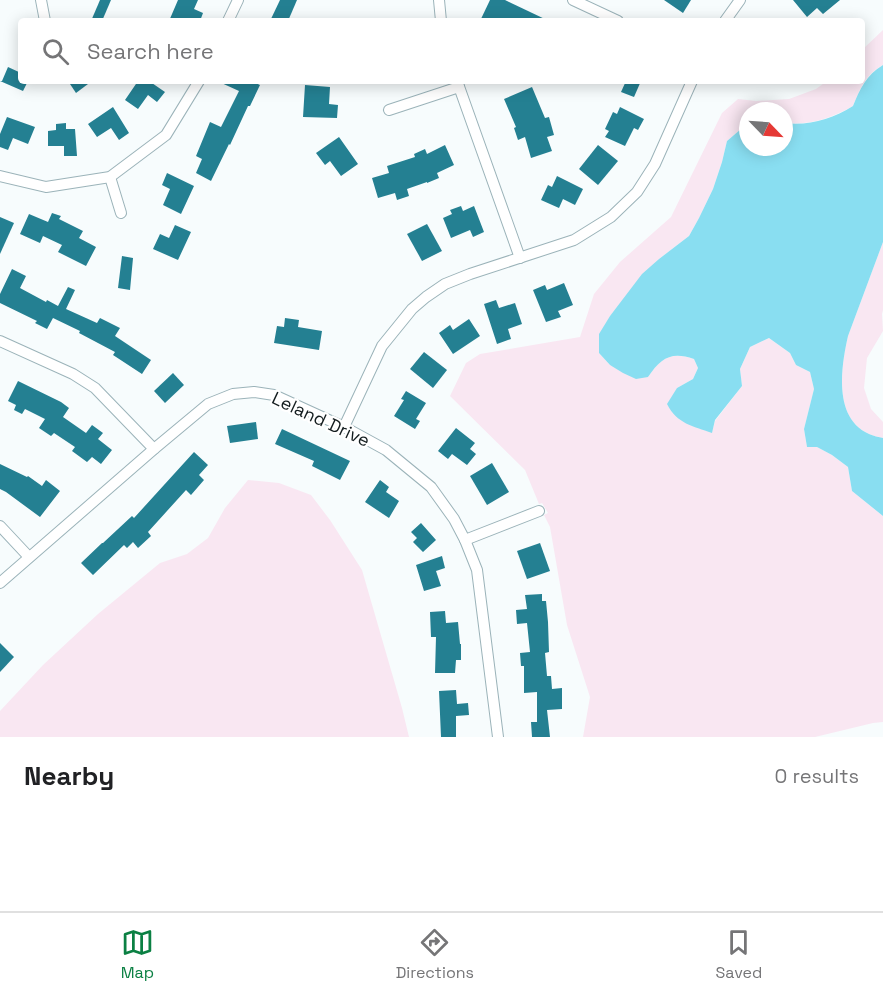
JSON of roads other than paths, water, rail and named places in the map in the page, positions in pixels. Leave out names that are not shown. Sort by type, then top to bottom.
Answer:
[{"type":"street","points":[[41,0],[44,18]]},
{"type":"street","points":[[229,18],[238,0]]},
{"type":"street","points":[[439,0],[441,18]]},
{"type":"street","points":[[573,0],[612,18]]},
{"type":"street","points":[[727,18],[740,0]]},
{"type":"street","points":[[0,176],[45,188],[110,177],[166,135],[197,84]]},
{"type":"street","points":[[389,110],[458,84],[520,258]]},
{"type":"street","points":[[344,427],[382,346],[412,309],[426,297],[445,285],[470,274],[574,240],[611,217],[637,192],[655,164],[691,84]]},
{"type":"street","points":[[110,177],[121,213]]},
{"type":"street","points":[[0,341],[73,374],[95,388],[154,449]]},
{"type":"street","name":"Leland Drive","points":[[0,583],[208,404],[233,394],[254,392],[274,395],[344,427],[386,450],[431,487],[454,519],[477,570],[498,737]]},
{"type":"street","points":[[465,540],[540,510]]},
{"type":"street","points":[[0,526],[29,557]]},
{"type":"water","points":[[883,65],[883,242],[848,336],[843,362],[842,391],[850,416],[857,426],[869,434],[883,438],[883,516],[852,491],[848,467],[817,447],[807,447],[804,429],[814,389],[810,372],[796,365],[790,353],[769,338],[750,347],[740,369],[742,386],[715,420],[712,433],[681,420],[667,404],[677,388],[693,379],[698,368],[694,359],[679,356],[667,358],[657,365],[648,377],[636,379],[610,365],[599,353],[599,334],[642,274],[689,236],[713,189],[727,141],[739,131],[739,156],[793,156],[793,123],[820,120],[837,115],[853,106],[868,78]]}]
